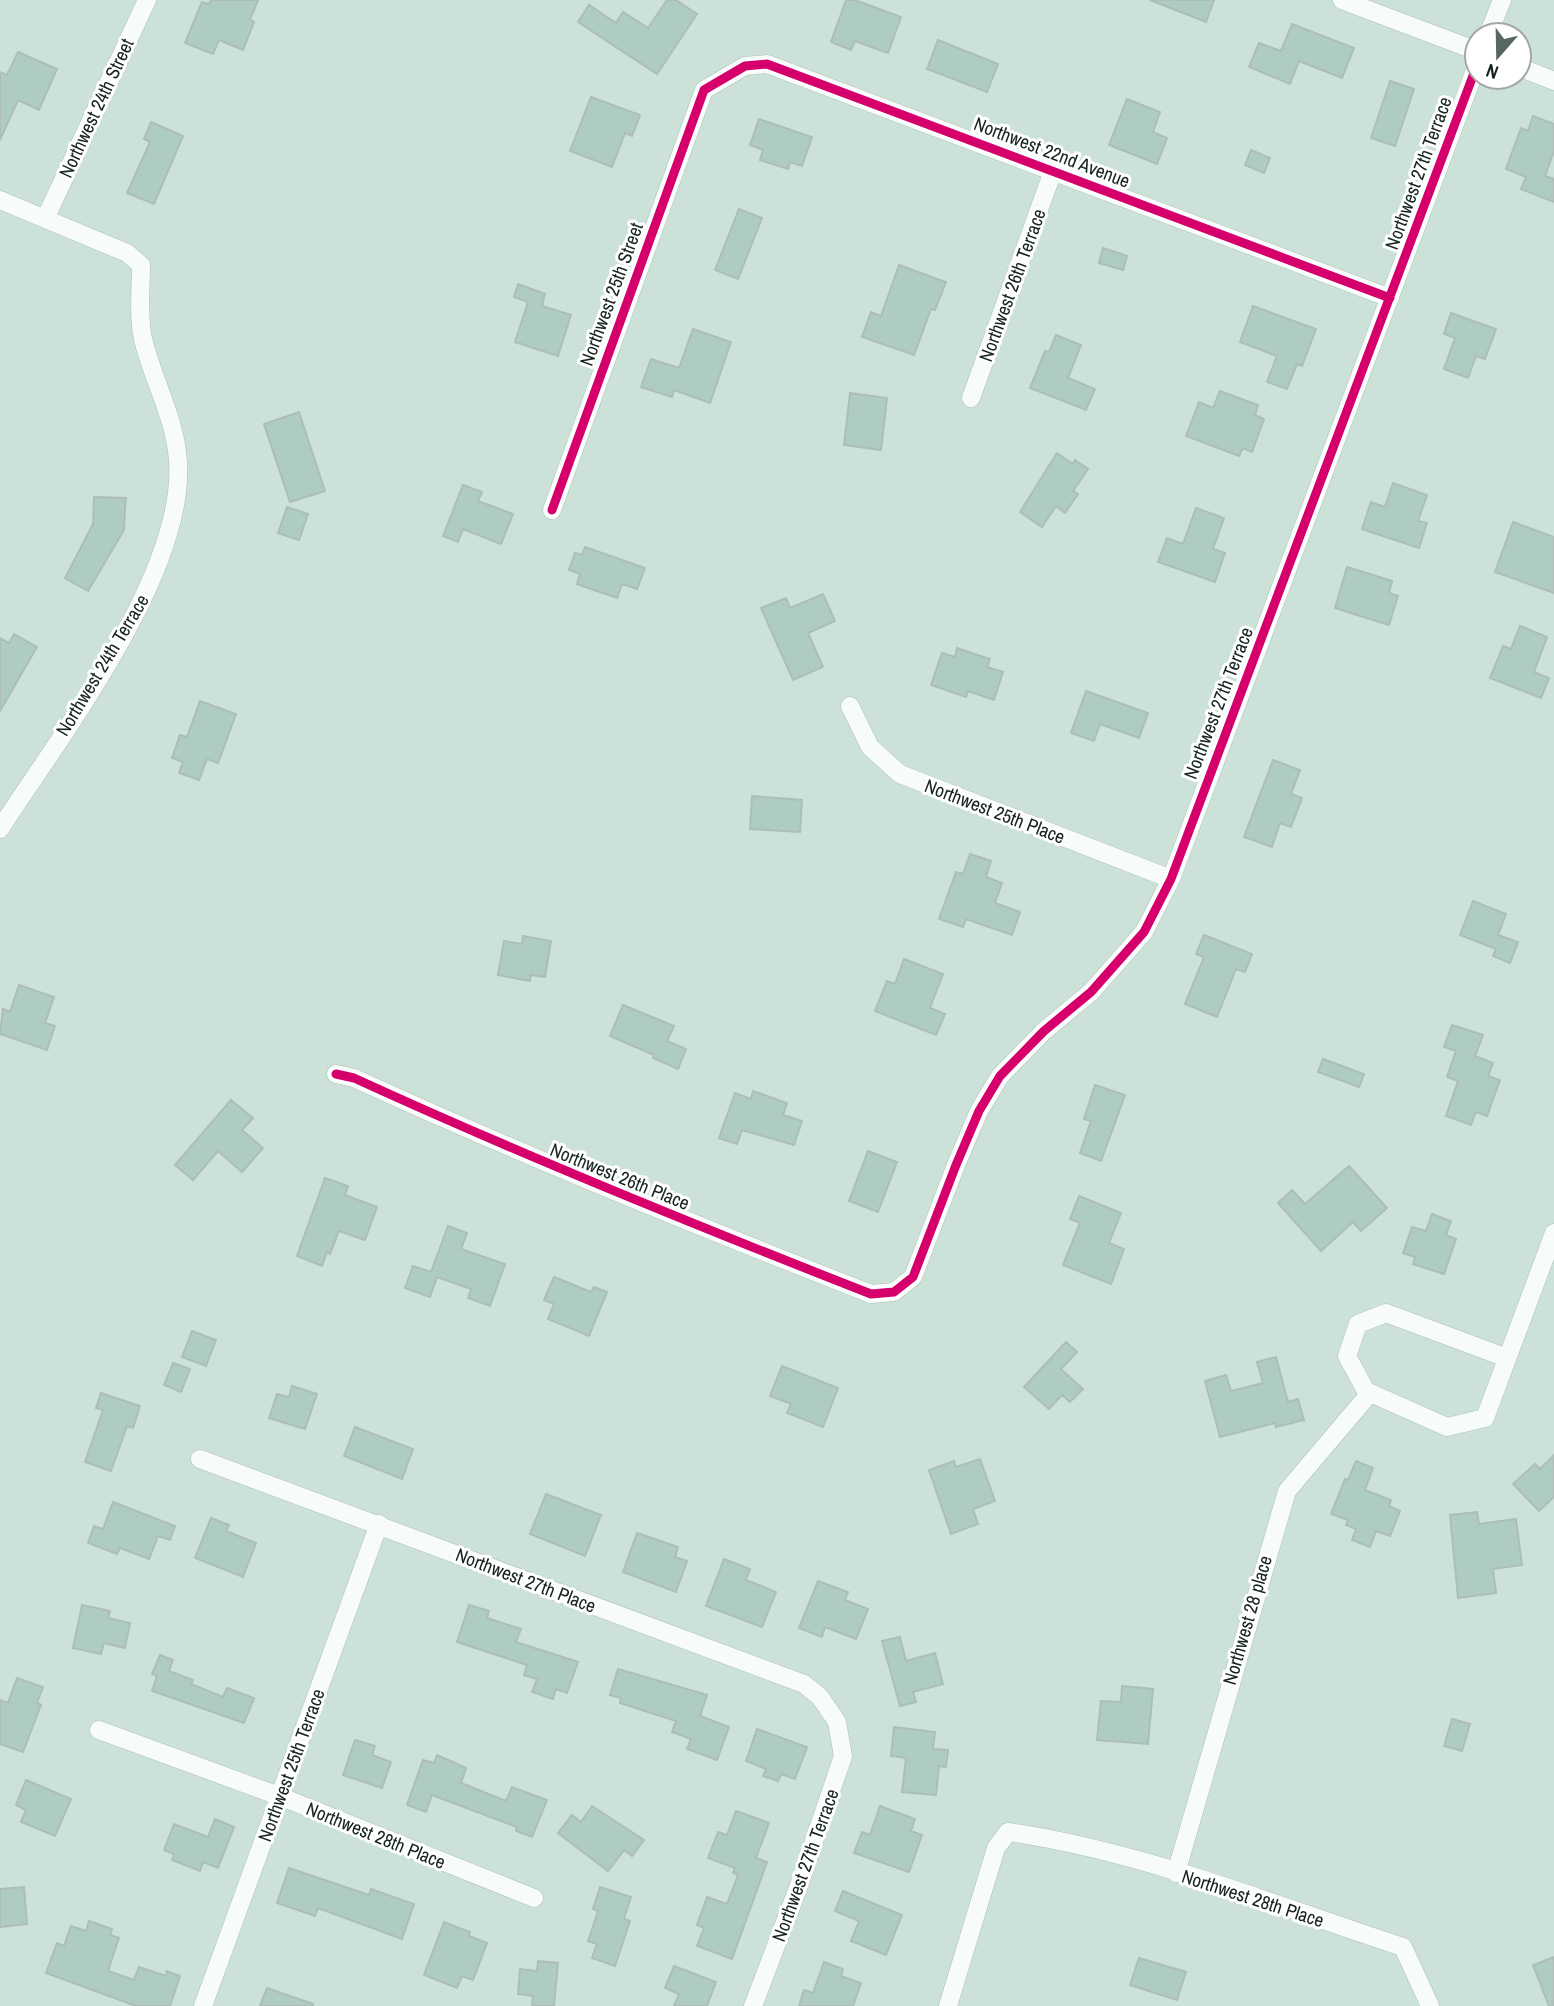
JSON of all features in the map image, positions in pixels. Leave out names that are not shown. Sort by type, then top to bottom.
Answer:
[{"type":"street","name":"Northwest 24th Street","points":[[46,217],[147,0]]},
{"type":"street","points":[[1342,0],[1463,46]]},
{"type":"street","points":[[1494,21],[1502,0]]},
{"type":"street","name":"Northwest 22nd Avenue","points":[[704,90],[745,66],[767,64],[1390,298]]},
{"type":"street","points":[[1533,72],[1554,80]]},
{"type":"street","name":"Northwest 25th Street","points":[[552,510],[704,90]]},
{"type":"street","name":"Northwest 27th Terrace","points":[[894,1292],[913,1277],[919,1265],[979,1111],[1000,1076],[1044,1031],[1091,992],[1144,932],[1171,878],[1306,513],[1467,91]]},
{"type":"street","name":"Northwest 26th Terrace","points":[[971,398],[1053,171]]},
{"type":"street","points":[[0,200],[46,217]]},
{"type":"street","name":"Northwest 24th Terrace","points":[[0,829],[98,678],[138,609],[166,546],[176,505],[179,463],[172,418],[143,338],[141,265],[127,253],[46,217]]},
{"type":"street","name":"Northwest 25th Place","points":[[850,706],[870,747],[900,774],[1171,878]]},
{"type":"street","name":"Northwest 26th Place","points":[[336,1074],[354,1078],[507,1148],[719,1235],[871,1294],[894,1292]]},
{"type":"street","points":[[1507,1358],[1385,1313],[1358,1324],[1347,1356],[1366,1391],[1370,1393],[1447,1427],[1485,1418],[1554,1233]]},
{"type":"street","name":"Northwest 28 place","points":[[1175,1873],[1287,1491],[1370,1393]]},
{"type":"street","name":"Northwest 27th Place","points":[[200,1459],[804,1684],[820,1697],[836,1722]]},
{"type":"street","name":"Northwest 25th Terrace","points":[[203,2006],[379,1524]]},
{"type":"street","name":"Northwest 27th Terrace","points":[[753,2006],[799,1888],[843,1756],[836,1722]]},
{"type":"street","name":"Northwest 28th Place","points":[[99,1730],[279,1796],[534,1898]]},
{"type":"street","name":"Northwest 28th Place","points":[[948,2006],[996,1849],[1007,1832],[1040,1837],[1175,1873],[1403,1947],[1430,2006]]},
{"type":"building","points":[[211,0],[258,0],[250,20],[254,22],[243,50],[219,40],[213,54],[185,43],[202,2],[209,4]]},
{"type":"building","points":[[667,0],[676,0],[697,14],[657,74],[578,22],[589,5],[616,23],[623,12],[648,28]]},
{"type":"building","points":[[846,0],[855,0],[901,17],[888,53],[855,41],[851,50],[831,42]]},
{"type":"building","points":[[1150,0],[1214,0],[1206,22]]},
{"type":"building","points":[[1292,24],[1354,48],[1342,78],[1299,61],[1290,84],[1249,67],[1259,43],[1281,51]]},
{"type":"building","points":[[938,40],[998,64],[987,92],[927,69]]},
{"type":"building","points":[[18,52],[57,69],[39,110],[18,100],[0,140],[0,72],[7,75]]},
{"type":"building","points":[[1390,81],[1414,89],[1395,146],[1371,138]]},
{"type":"building","points":[[591,97],[640,115],[632,136],[625,133],[612,167],[570,151]]},
{"type":"building","points":[[1127,99],[1160,112],[1153,132],[1167,138],[1157,164],[1109,145]]},
{"type":"building","points":[[1533,116],[1554,124],[1554,151],[1545,176],[1554,179],[1554,202],[1521,189],[1526,177],[1506,169],[1521,128],[1528,131]]},
{"type":"building","points":[[759,119],[812,137],[802,166],[790,162],[788,169],[760,160],[763,150],[750,145]]},
{"type":"building","points":[[151,122],[183,136],[154,204],[127,193],[150,142],[144,139]]},
{"type":"building","points":[[1251,150],[1270,158],[1264,173],[1245,165]]},
{"type":"building","points":[[739,209],[762,218],[738,279],[715,270]]},
{"type":"building","points":[[1103,248],[1127,256],[1123,270],[1099,263]]},
{"type":"building","points":[[899,265],[946,282],[935,310],[931,309],[914,355],[862,337],[871,312],[881,316]]},
{"type":"building","points":[[518,284],[545,294],[542,306],[571,315],[558,356],[515,342],[528,302],[514,297]]},
{"type":"building","points":[[1253,306],[1316,329],[1302,366],[1297,364],[1287,389],[1267,382],[1277,356],[1240,342]]},
{"type":"building","points":[[1451,313],[1496,329],[1485,359],[1476,356],[1468,378],[1444,369],[1455,338],[1444,334]]},
{"type":"building","points":[[693,329],[731,342],[710,403],[674,390],[672,397],[641,387],[651,359],[679,368]]},
{"type":"building","points":[[1056,335],[1081,345],[1068,378],[1095,389],[1086,410],[1030,388],[1045,351],[1049,352]]},
{"type":"building","points":[[1220,391],[1258,405],[1255,415],[1264,419],[1252,452],[1243,448],[1239,456],[1186,436],[1199,402],[1213,408]]},
{"type":"building","points":[[850,393],[887,398],[881,450],[844,445]]},
{"type":"building","points":[[299,412],[325,491],[290,502],[264,424]]},
{"type":"building","points":[[1057,453],[1073,464],[1075,460],[1088,469],[1073,491],[1078,494],[1065,513],[1056,506],[1042,527],[1020,512]]},
{"type":"building","points":[[1393,483],[1427,495],[1418,521],[1427,523],[1419,548],[1362,529],[1371,502],[1385,507]]},
{"type":"building","points":[[463,485],[482,492],[478,501],[513,514],[501,544],[463,529],[458,542],[443,536]]},
{"type":"building","points":[[94,497],[126,498],[124,530],[88,591],[65,578],[93,524]]},
{"type":"building","points":[[287,507],[308,514],[299,540],[278,533]]},
{"type":"building","points":[[1196,508],[1224,518],[1213,549],[1225,553],[1215,582],[1158,562],[1167,538],[1183,544]]},
{"type":"building","points":[[1513,522],[1554,537],[1554,593],[1495,572]]},
{"type":"building","points":[[585,547],[645,568],[637,589],[622,584],[617,598],[577,584],[580,574],[569,570],[575,553],[582,555]]},
{"type":"building","points":[[1347,567],[1392,581],[1389,593],[1398,596],[1389,625],[1335,608]]},
{"type":"building","points":[[823,594],[835,621],[808,633],[823,667],[793,680],[761,608],[786,598],[790,608]]},
{"type":"building","points":[[1520,626],[1547,637],[1534,672],[1549,678],[1541,698],[1490,678],[1503,646],[1511,649]]},
{"type":"building","points":[[14,634],[37,647],[0,711],[0,638],[9,643]]},
{"type":"building","points":[[957,648],[990,659],[987,667],[1003,672],[994,700],[968,691],[966,697],[931,685],[942,653],[955,657]]},
{"type":"building","points":[[1086,691],[1148,713],[1139,738],[1100,724],[1094,741],[1071,733]]},
{"type":"building","points":[[200,701],[236,714],[218,763],[207,759],[199,780],[179,773],[183,762],[172,758],[180,735],[187,737]]},
{"type":"building","points":[[1273,760],[1300,770],[1291,794],[1302,798],[1291,827],[1280,823],[1272,847],[1244,837]]},
{"type":"building","points":[[752,796],[802,800],[800,832],[750,829]]},
{"type":"building","points":[[970,854],[991,861],[986,877],[1002,883],[995,903],[1020,912],[1012,935],[966,919],[963,927],[939,919],[956,872],[963,874]]},
{"type":"building","points":[[1473,901],[1506,914],[1498,935],[1518,942],[1510,963],[1493,956],[1496,949],[1460,935]]},
{"type":"building","points":[[1204,935],[1252,954],[1245,972],[1236,969],[1217,1017],[1185,1004],[1204,957],[1196,954]]},
{"type":"building","points":[[523,936],[551,941],[545,977],[531,975],[530,981],[498,975],[504,941],[522,944]]},
{"type":"building","points":[[904,959],[943,974],[930,1008],[945,1014],[936,1035],[875,1011],[887,981],[895,984]]},
{"type":"building","points":[[19,985],[54,997],[45,1023],[55,1026],[47,1050],[0,1034],[3,1009],[10,1012]]},
{"type":"building","points":[[623,1005],[674,1026],[667,1041],[686,1049],[678,1069],[653,1058],[654,1055],[610,1036]]},
{"type":"building","points":[[1452,1025],[1483,1035],[1475,1056],[1493,1063],[1488,1076],[1500,1080],[1487,1116],[1476,1112],[1471,1125],[1446,1116],[1458,1081],[1447,1077],[1456,1051],[1444,1047]]},
{"type":"building","points":[[1323,1059],[1364,1074],[1359,1087],[1318,1072]]},
{"type":"building","points":[[1095,1085],[1125,1095],[1101,1161],[1080,1153],[1091,1121],[1084,1119]]},
{"type":"building","points":[[753,1091],[787,1103],[783,1115],[802,1121],[794,1145],[742,1130],[737,1144],[719,1138],[735,1093],[751,1099]]},
{"type":"building","points":[[231,1100],[253,1118],[242,1130],[263,1148],[242,1172],[218,1151],[193,1180],[175,1165]]},
{"type":"building","points":[[868,1151],[897,1162],[878,1212],[849,1201]]},
{"type":"building","points":[[1349,1166],[1387,1208],[1361,1231],[1353,1222],[1321,1251],[1278,1203],[1292,1190],[1305,1204]]},
{"type":"building","points":[[325,1178],[348,1186],[345,1195],[377,1207],[365,1240],[339,1231],[322,1266],[297,1256]]},
{"type":"building","points":[[1079,1196],[1121,1213],[1109,1243],[1124,1249],[1111,1284],[1063,1265],[1080,1223],[1070,1219]]},
{"type":"building","points":[[1432,1214],[1451,1221],[1446,1235],[1456,1239],[1444,1274],[1413,1264],[1415,1257],[1403,1253],[1412,1227],[1426,1231]]},
{"type":"building","points":[[448,1226],[467,1233],[461,1249],[505,1264],[490,1306],[468,1298],[471,1289],[437,1277],[430,1297],[405,1288],[413,1266],[431,1272]]},
{"type":"building","points":[[554,1277],[591,1292],[594,1287],[607,1292],[589,1336],[548,1319],[554,1304],[544,1300]]},
{"type":"building","points":[[192,1331],[216,1340],[206,1366],[182,1357]]},
{"type":"building","points":[[1066,1342],[1077,1352],[1061,1369],[1083,1389],[1070,1402],[1062,1395],[1049,1409],[1024,1387]]},
{"type":"building","points":[[1276,1357],[1288,1402],[1298,1399],[1304,1420],[1276,1427],[1275,1423],[1220,1437],[1205,1381],[1226,1375],[1231,1391],[1263,1383],[1257,1362]]},
{"type":"building","points":[[173,1363],[190,1369],[181,1392],[164,1385]]},
{"type":"building","points":[[782,1366],[838,1388],[823,1427],[787,1413],[791,1404],[770,1396]]},
{"type":"building","points":[[292,1386],[317,1394],[305,1429],[269,1418],[277,1394],[289,1397]]},
{"type":"building","points":[[101,1393],[140,1406],[133,1428],[127,1426],[111,1471],[85,1462],[103,1410],[96,1408]]},
{"type":"building","points":[[355,1427],[413,1449],[402,1479],[344,1456]]},
{"type":"building","points":[[1554,1455],[1554,1497],[1539,1511],[1513,1484],[1535,1464],[1540,1469]]},
{"type":"building","points":[[980,1459],[995,1501],[973,1509],[978,1524],[951,1534],[929,1470],[954,1461],[956,1467]]},
{"type":"building","points":[[1356,1461],[1373,1468],[1365,1490],[1391,1500],[1389,1506],[1400,1511],[1390,1536],[1376,1531],[1370,1547],[1352,1540],[1356,1529],[1346,1525],[1348,1520],[1331,1514],[1345,1479],[1348,1480]]},
{"type":"building","points":[[546,1494],[601,1515],[585,1556],[530,1534]]},
{"type":"building","points":[[113,1502],[175,1526],[170,1540],[158,1536],[149,1559],[120,1548],[117,1554],[88,1543],[94,1526],[103,1529]]},
{"type":"building","points":[[1477,1512],[1479,1524],[1516,1519],[1522,1565],[1493,1569],[1496,1593],[1458,1598],[1450,1515]]},
{"type":"building","points":[[211,1518],[229,1525],[226,1531],[256,1543],[243,1577],[195,1558]]},
{"type":"building","points":[[637,1533],[678,1547],[675,1557],[687,1561],[676,1592],[623,1572]]},
{"type":"building","points":[[724,1559],[750,1569],[746,1580],[776,1592],[762,1627],[706,1606]]},
{"type":"building","points":[[818,1581],[848,1592],[845,1600],[868,1609],[856,1639],[825,1627],[822,1637],[799,1628]]},
{"type":"building","points":[[82,1605],[110,1611],[108,1618],[130,1623],[125,1648],[104,1643],[101,1654],[73,1648]]},
{"type":"building","points":[[469,1605],[489,1611],[487,1618],[521,1629],[516,1642],[578,1662],[567,1693],[556,1689],[553,1699],[532,1692],[537,1679],[524,1675],[527,1665],[457,1642]]},
{"type":"building","points":[[900,1637],[906,1661],[935,1653],[943,1684],[913,1692],[916,1702],[900,1706],[882,1641]]},
{"type":"building","points":[[160,1655],[173,1660],[169,1671],[193,1680],[191,1684],[223,1697],[227,1688],[254,1698],[244,1723],[152,1691],[157,1676],[152,1674]]},
{"type":"building","points":[[618,1669],[707,1695],[700,1716],[729,1727],[717,1760],[687,1749],[691,1739],[672,1732],[676,1721],[620,1703],[621,1698],[610,1695]]},
{"type":"building","points":[[17,1678],[43,1687],[37,1703],[41,1705],[23,1752],[0,1744],[0,1700],[8,1703]]},
{"type":"building","points":[[1122,1686],[1153,1689],[1148,1744],[1097,1740],[1101,1701],[1121,1702]]},
{"type":"building","points":[[1452,1719],[1470,1724],[1462,1751],[1444,1746]]},
{"type":"building","points":[[894,1727],[935,1732],[933,1749],[948,1750],[946,1767],[939,1766],[936,1795],[902,1792],[906,1758],[891,1756]]},
{"type":"building","points":[[757,1729],[807,1747],[795,1779],[781,1774],[778,1781],[763,1776],[766,1769],[746,1761]]},
{"type":"building","points":[[355,1740],[375,1746],[372,1755],[391,1762],[382,1788],[343,1775]]},
{"type":"building","points":[[437,1755],[466,1768],[461,1783],[506,1801],[512,1787],[547,1800],[532,1837],[516,1831],[517,1827],[432,1795],[426,1812],[407,1805],[423,1760],[434,1763]]},
{"type":"building","points":[[26,1780],[71,1799],[55,1836],[21,1822],[26,1810],[16,1805]]},
{"type":"building","points":[[592,1806],[644,1840],[632,1856],[624,1850],[608,1871],[558,1833],[572,1815],[581,1822]]},
{"type":"building","points":[[880,1806],[915,1819],[911,1831],[922,1835],[909,1872],[854,1853],[862,1832],[870,1835]]},
{"type":"building","points":[[736,1811],[769,1823],[756,1858],[767,1862],[732,1959],[697,1946],[704,1928],[697,1925],[707,1897],[727,1904],[738,1875],[733,1873],[735,1868],[708,1858],[718,1832],[727,1835]]},
{"type":"building","points":[[215,1819],[234,1827],[218,1868],[203,1862],[200,1871],[172,1860],[174,1854],[164,1850],[174,1824],[208,1837]]},
{"type":"building","points":[[289,1868],[369,1895],[371,1889],[414,1904],[402,1939],[318,1908],[315,1916],[277,1903]]},
{"type":"building","points":[[24,1887],[27,1924],[0,1927],[0,1889]]},
{"type":"building","points":[[600,1887],[631,1897],[624,1919],[630,1921],[615,1966],[592,1958],[597,1944],[588,1941],[598,1911],[593,1909]]},
{"type":"building","points":[[843,1891],[902,1915],[886,1955],[851,1941],[859,1921],[835,1911]]},
{"type":"building","points":[[89,1921],[112,1929],[110,1935],[119,1938],[108,1971],[134,1980],[139,1967],[166,1976],[167,1971],[180,1976],[170,2006],[136,2006],[46,1973],[57,1943],[64,1946],[71,1926],[86,1931]]},
{"type":"building","points":[[444,1922],[470,1932],[469,1936],[487,1943],[473,1980],[462,1976],[457,1988],[424,1975]]},
{"type":"building","points":[[1554,1957],[1554,2006],[1549,2006],[1533,1965]]},
{"type":"building","points":[[1139,1958],[1186,1972],[1177,2000],[1130,1985]]},
{"type":"building","points":[[538,1961],[558,1963],[554,2006],[532,2006],[533,1996],[518,1994],[520,1969],[537,1971]]},
{"type":"building","points":[[824,1962],[843,1969],[841,1976],[861,1983],[853,2006],[799,2006],[804,1990],[813,1993]]},
{"type":"building","points":[[674,1966],[716,1982],[707,2006],[674,2006],[679,1994],[665,1988]]},
{"type":"building","points":[[267,1988],[313,2004],[313,2006],[260,2006]]},
{"type":"cycle path","points":[[552,510],[704,90],[745,66],[767,64],[1390,298]]},
{"type":"cycle path","points":[[336,1074],[354,1078],[611,1190],[871,1294],[894,1292],[913,1277],[979,1111],[1000,1076],[1044,1031],[1091,992],[1144,932],[1171,879],[1467,91]]}]
